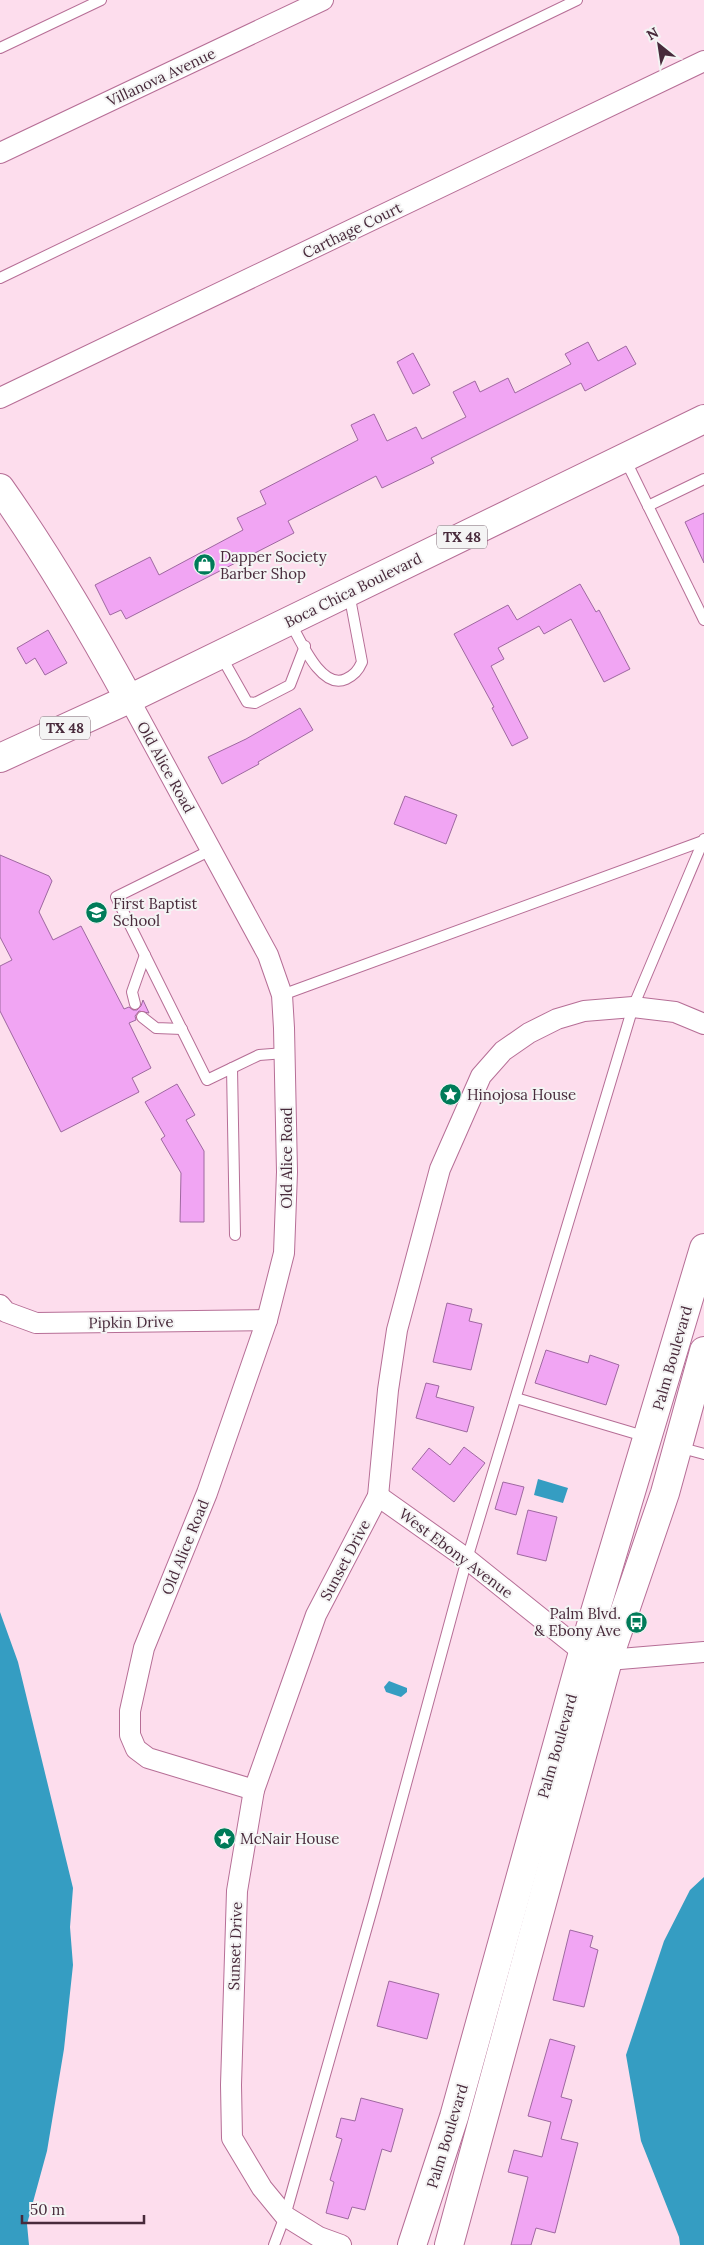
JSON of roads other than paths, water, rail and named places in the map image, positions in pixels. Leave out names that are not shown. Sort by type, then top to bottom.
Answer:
[{"type":"main road","name":"Boca Chica Boulevard","points":[[0,758],[129,699],[704,420]]},
{"type":"main road","name":"Old Alice Road","points":[[0,488],[78,605],[129,699]]},
{"type":"main road","name":"Palm Boulevard","points":[[449,2245],[596,1656],[648,1438],[704,1248]]},
{"type":"main road","name":"Palm Boulevard","points":[[412,2245],[454,2117],[596,1656],[665,1494],[703,1361]]},
{"type":"street","name":"Villanova Avenue","points":[[0,153],[323,0]]},
{"type":"street","name":"Carthage Court","points":[[0,398],[704,61]]},
{"type":"street","name":"Old Alice Road","points":[[129,699],[268,955],[282,996],[288,1172],[284,1253],[267,1320],[207,1493],[144,1648],[130,1711],[130,1735],[136,1749],[148,1758],[254,1790]]},
{"type":"street","name":"Sunset Drive","points":[[341,2245],[319,2237],[285,2216],[262,2188],[232,2138],[231,2085],[237,1891],[254,1790],[316,1615],[378,1496],[388,1390],[397,1330],[440,1168],[481,1076],[503,1051],[529,1033],[558,1019],[584,1011],[633,1007],[675,1012],[704,1024]]},
{"type":"street","name":"Pipkin Drive","points":[[0,1305],[6,1312],[36,1323],[267,1320]]},
{"type":"street","points":[[670,1364],[703,1361]]},
{"type":"street","name":"West Ebony Avenue","points":[[378,1496],[467,1559],[596,1656]]},
{"type":"street","points":[[596,1656],[704,1652]]},
{"type":"lane","points":[[0,48],[101,0]]},
{"type":"lane","points":[[0,278],[577,0]]},
{"type":"lane","points":[[625,458],[704,620]]},
{"type":"lane","points":[[648,506],[704,479]]},
{"type":"lane","points":[[290,621],[320,673],[331,681],[342,681],[358,671],[362,662],[348,592]]},
{"type":"lane","points":[[220,655],[247,702],[255,703],[290,685],[304,646]]},
{"type":"lane","points":[[282,996],[704,840]]},
{"type":"lane","points":[[274,2245],[285,2216],[374,1902],[467,1559],[633,1007],[704,840]]},
{"type":"lane","points":[[211,850],[116,897],[207,1080],[259,1055],[284,1053]]},
{"type":"lane","points":[[135,1004],[132,992],[145,955]]},
{"type":"lane","points":[[142,1017],[156,1028],[182,1029]]},
{"type":"lane","points":[[232,1068],[235,1235]]},
{"type":"lane","points":[[516,1398],[648,1438]]},
{"type":"lane","points":[[678,1446],[704,1454]]},
{"type":"water","points":[[538,1479],[568,1488],[563,1503],[534,1495]]},
{"type":"water","points":[[0,1612],[18,1662],[73,1888],[70,1927],[73,1965],[64,2049],[47,2151],[27,2224],[29,2245],[0,2245]]},
{"type":"water","points":[[389,1681],[407,1688],[407,1692],[401,1697],[386,1692],[384,1687]]},
{"type":"water","points":[[704,1877],[704,2245],[680,2245],[679,2237],[641,2141],[626,2055],[664,1941],[690,1890]]},
{"type":"place","name":"Dapper Society Barber Shop","points":[[204,565]]},
{"type":"place","name":"First Baptist School","points":[[97,912]]},
{"type":"place","name":"Hinojosa House","points":[[451,1094]]},
{"type":"place","name":"Palm Blvd. & Ebony Ave","points":[[637,1622]]},
{"type":"place","name":"McNair House","points":[[224,1838]]}]
